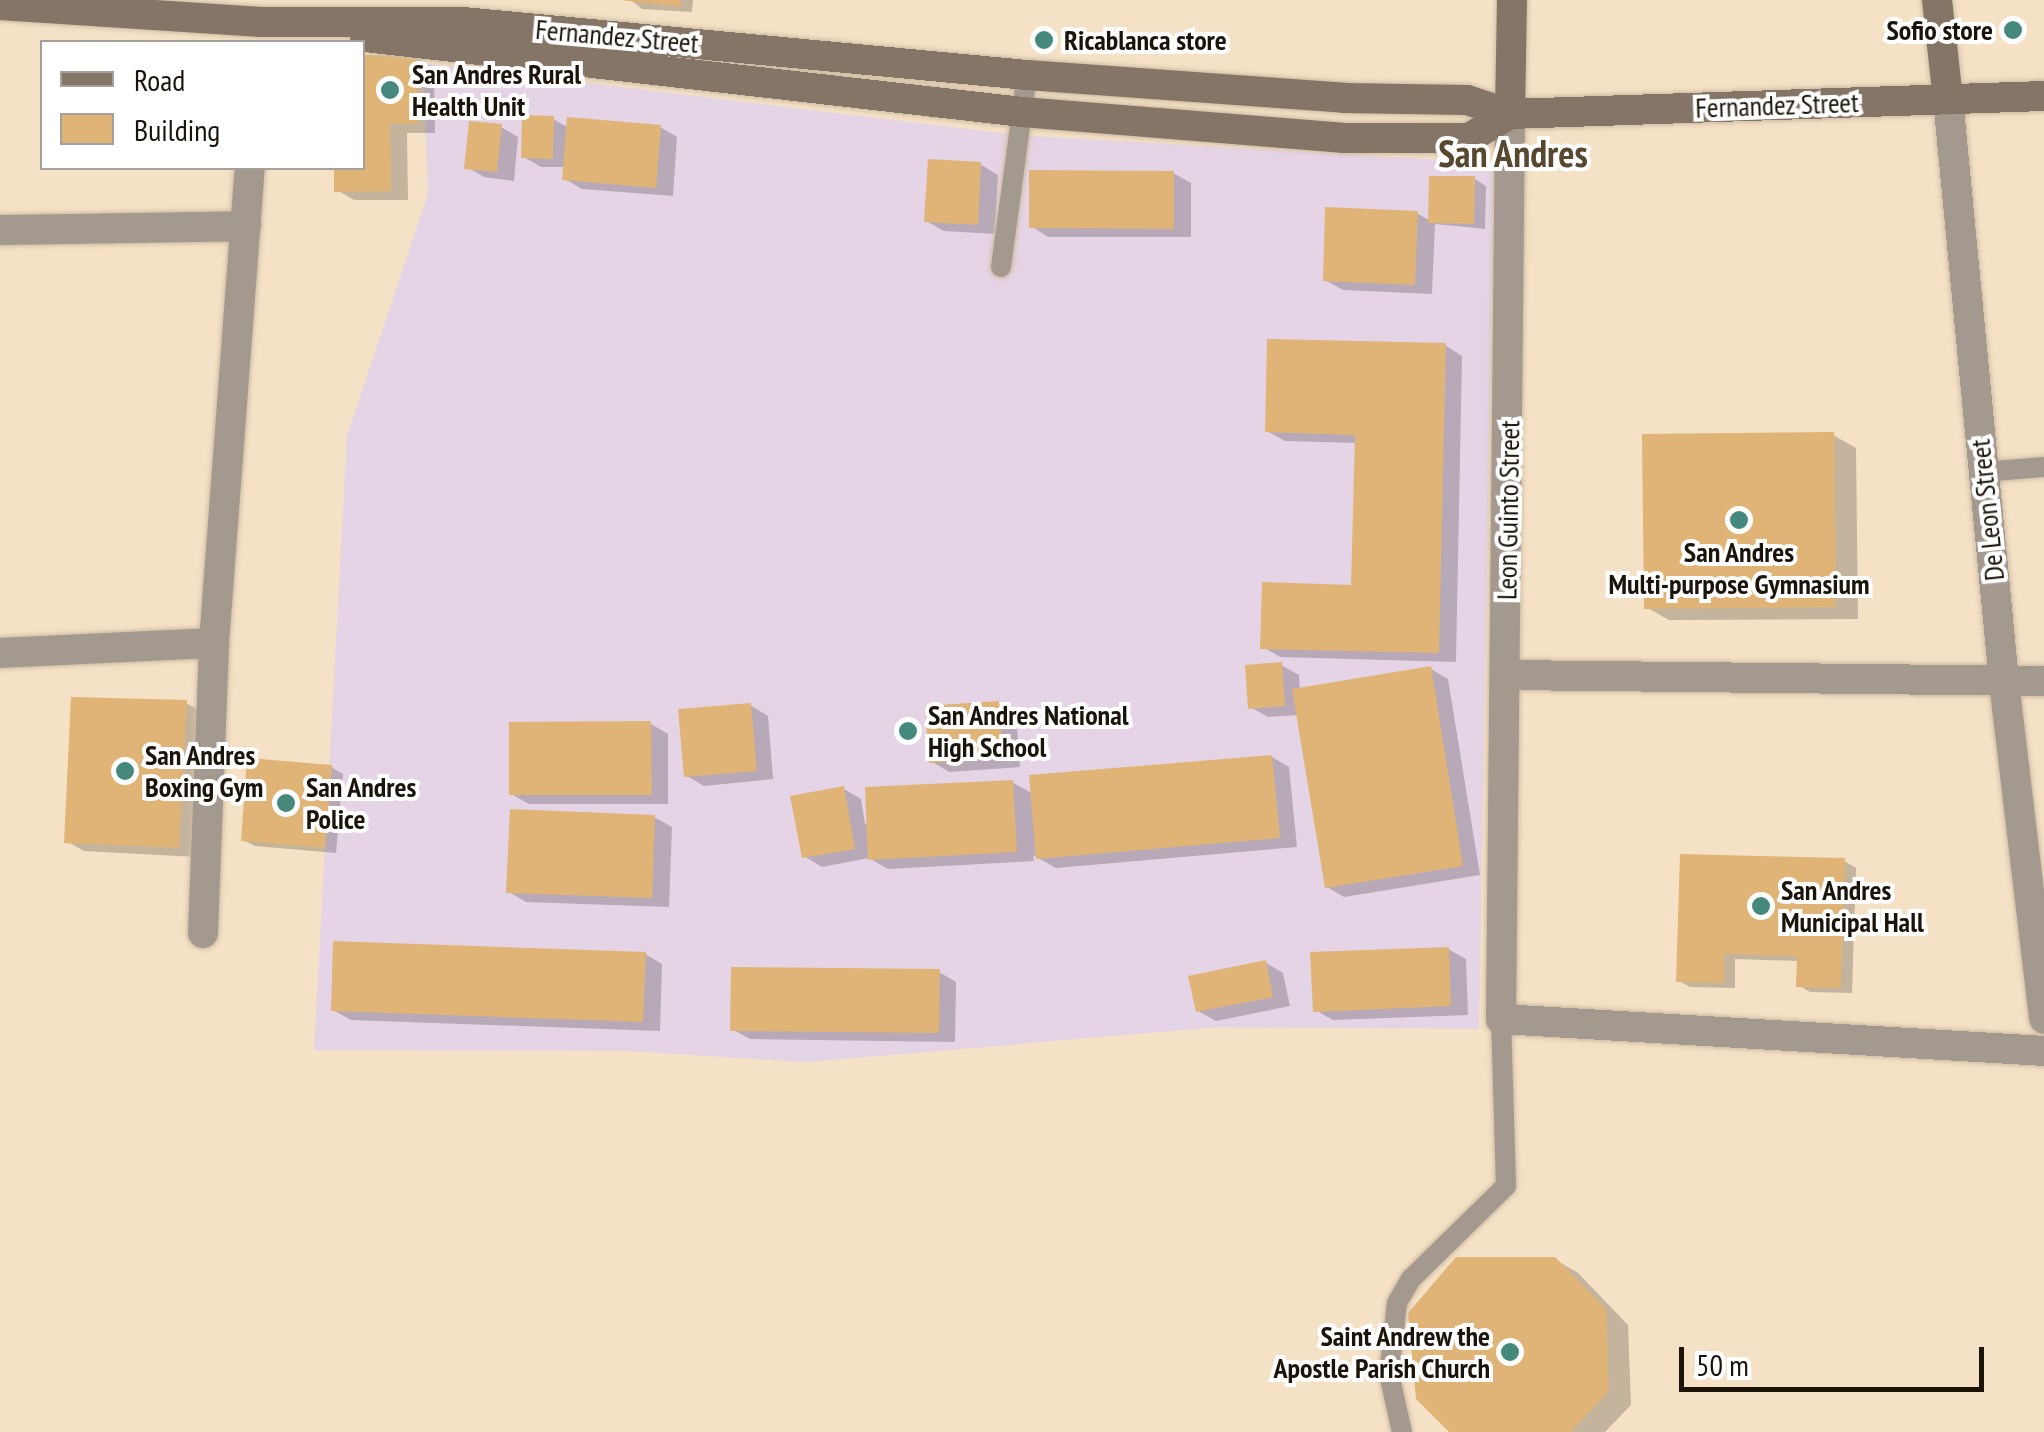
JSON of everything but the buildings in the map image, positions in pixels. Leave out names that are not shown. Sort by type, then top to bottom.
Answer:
[{"type":"main road","name":"Leon Guinto Street","points":[[1510,114],[1512,0]]},
{"type":"main road","name":"De Leon Street","points":[[1937,0],[1948,99]]},
{"type":"main road","name":"Fernandez Street","points":[[0,5],[260,32],[463,24],[1028,75],[1344,98],[1467,100],[1510,114],[2044,96]]},
{"type":"main road","name":"Fernandez Street","points":[[463,24],[1022,112],[1406,140],[1469,138],[1510,114]]},
{"type":"street","name":"De Leon Street","points":[[1948,99],[2004,682],[2037,927],[2044,1019]]},
{"type":"street","name":"Leon Guinto Street","points":[[1501,1019],[1510,114]]},
{"type":"street","points":[[204,934],[214,643],[250,170]]},
{"type":"street","points":[[0,230],[246,226]]},
{"type":"street","points":[[0,653],[214,643]]},
{"type":"street","points":[[1506,674],[2044,681]]},
{"type":"street","points":[[1501,1019],[2044,1051]]},
{"type":"lane","points":[[1001,267],[1028,75]]},
{"type":"lane","points":[[1984,472],[2044,467]]},
{"type":"lane","points":[[1402,1432],[1389,1374],[1397,1304],[1411,1279],[1506,1186],[1501,1019]]},
{"type":"shaded area","name":"San Andres National High School","points":[[423,63],[1019,135],[1494,163],[1479,1029],[1222,1027],[807,1062],[626,1051],[314,1050],[347,436],[428,194]]},
{"type":"place","name":"Sofio store","points":[[2013,30]]},
{"type":"place","name":"Ricablanca store","points":[[1044,40]]},
{"type":"place","name":"San Andres Rural Health Unit","points":[[390,90]]},
{"type":"place","name":"San Andres Multi-purpose Gymnasium","points":[[1739,520]]},
{"type":"place","name":"San Andres National High School","points":[[908,731]]},
{"type":"place","name":"San Andres Boxing Gym","points":[[125,771]]},
{"type":"place","name":"San Andres Police","points":[[286,803]]},
{"type":"place","name":"San Andres Municipal Hall","points":[[1761,906]]},
{"type":"place","name":"Saint Andrew the Apostle Parish Church","points":[[1510,1352]]},
{"type":"district","name":"San Andres","points":[[1513,153]]}]
